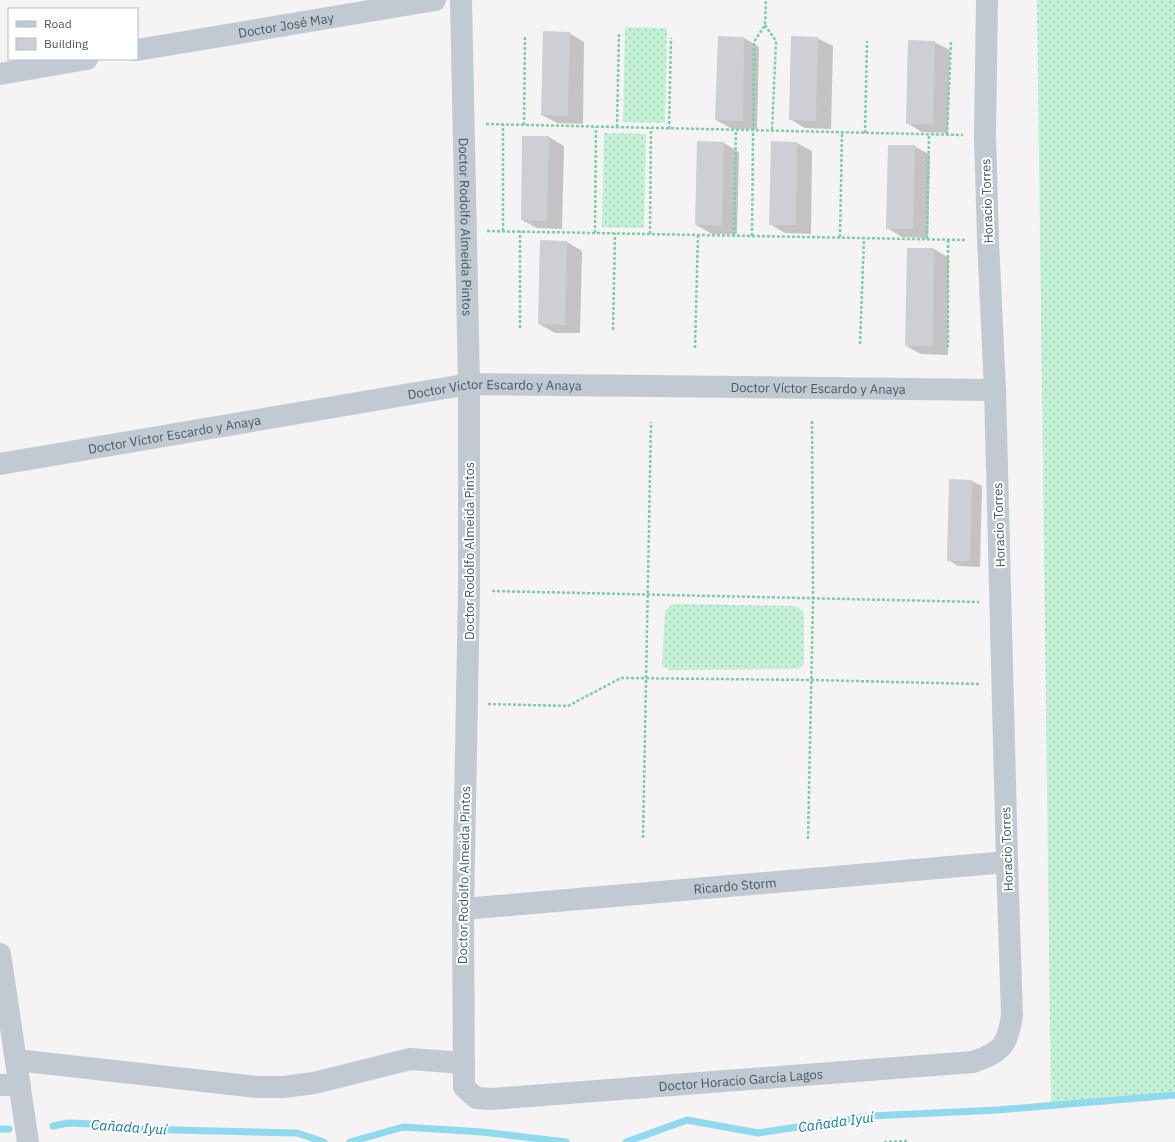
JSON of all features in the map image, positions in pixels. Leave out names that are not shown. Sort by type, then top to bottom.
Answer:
[{"type":"street","name":"Doctor José May","points":[[138,50],[435,0]]},
{"type":"street","name":"Doctor Rodolfo Almeida Pintos","points":[[461,0],[469,384],[469,591],[463,909],[464,1088],[476,1098]]},
{"type":"street","name":"Horacio Torres","points":[[987,0],[986,136],[988,240],[995,390],[1012,1015],[1010,1033],[1001,1048]]},
{"type":"street","points":[[0,74],[81,60]]},
{"type":"street","name":"Doctor Víctor Escardo y Anaya","points":[[0,464],[469,384],[995,390]]},
{"type":"street","name":"Ricardo Storm","points":[[463,909],[1007,862]]},
{"type":"street","points":[[1,961],[16,1060],[10,1085],[28,1142]]},
{"type":"street","name":"Doctor Horacio García Lagos","points":[[476,1098],[492,1099],[973,1062],[990,1056],[1001,1048]]},
{"type":"street","points":[[16,1060],[256,1087],[284,1087],[314,1083],[410,1059],[464,1063]]},
{"type":"path","points":[[752,236],[754,42],[765,25],[766,0]]},
{"type":"path","points":[[765,25],[776,41],[772,131]]},
{"type":"path","points":[[616,127],[619,33]]},
{"type":"path","points":[[524,125],[525,35]]},
{"type":"path","points":[[669,128],[671,38]]},
{"type":"path","points":[[865,133],[867,41]]},
{"type":"path","points":[[947,135],[951,42]]},
{"type":"path","points":[[463,124],[986,136]]},
{"type":"path","points":[[503,125],[503,231]]},
{"type":"path","points":[[595,233],[596,127]]},
{"type":"path","points":[[650,234],[651,128]]},
{"type":"path","points":[[734,235],[736,130]]},
{"type":"path","points":[[840,237],[842,132]]},
{"type":"path","points":[[927,239],[929,134]]},
{"type":"path","points":[[466,230],[988,240]]},
{"type":"path","points":[[520,231],[520,328]]},
{"type":"path","points":[[613,330],[615,233]]},
{"type":"path","points":[[694,348],[698,235]]},
{"type":"path","points":[[860,344],[864,238]]},
{"type":"path","points":[[948,240],[948,347]]},
{"type":"path","points":[[808,839],[813,599],[812,420]]},
{"type":"path","points":[[643,838],[651,422]]},
{"type":"path","points":[[469,591],[1001,602]]},
{"type":"path","points":[[467,703],[568,706],[621,678],[1003,684]]},
{"type":"path","points":[[884,1142],[908,1141]]},
{"type":"green space","points":[[1037,0],[1175,0],[1175,1095],[1051,1105]]},
{"type":"green space","points":[[625,27],[667,28],[665,123],[623,122]]},
{"type":"green space","points":[[604,133],[646,134],[644,228],[602,227]]},
{"type":"green space","points":[[672,604],[796,606],[804,612],[804,664],[798,669],[670,670],[662,666],[665,612]]},
{"type":"building","points":[[543,31],[570,32],[568,116],[541,115]]},
{"type":"building","points":[[718,36],[744,37],[743,121],[715,120]]},
{"type":"building","points":[[791,36],[818,37],[816,121],[789,120]]},
{"type":"building","points":[[908,40],[935,41],[933,124],[906,124]]},
{"type":"building","points":[[522,136],[549,136],[547,221],[521,220]]},
{"type":"building","points":[[697,141],[724,142],[722,226],[695,225]]},
{"type":"building","points":[[771,141],[797,142],[796,225],[769,225]]},
{"type":"building","points":[[888,145],[915,145],[913,229],[886,229]]},
{"type":"building","points":[[540,240],[567,241],[565,325],[538,324]]},
{"type":"building","points":[[907,248],[934,248],[933,346],[905,346]]},
{"type":"building","points":[[949,479],[972,480],[970,561],[947,561]]},
{"type":"waterway","name":"Cañada Iyuí","points":[[626,1142],[687,1120],[758,1133],[871,1116],[997,1110],[1175,1095]]},
{"type":"waterway","name":"Cañada Iyuí","points":[[53,1126],[68,1123],[93,1124],[132,1129],[297,1133],[324,1142]]},
{"type":"waterway","name":"Cañada Iyuí","points":[[350,1142],[403,1127],[482,1132],[566,1142]]},
{"type":"waterway","name":"Cañada Iyuí","points":[[0,1129],[9,1129]]}]
